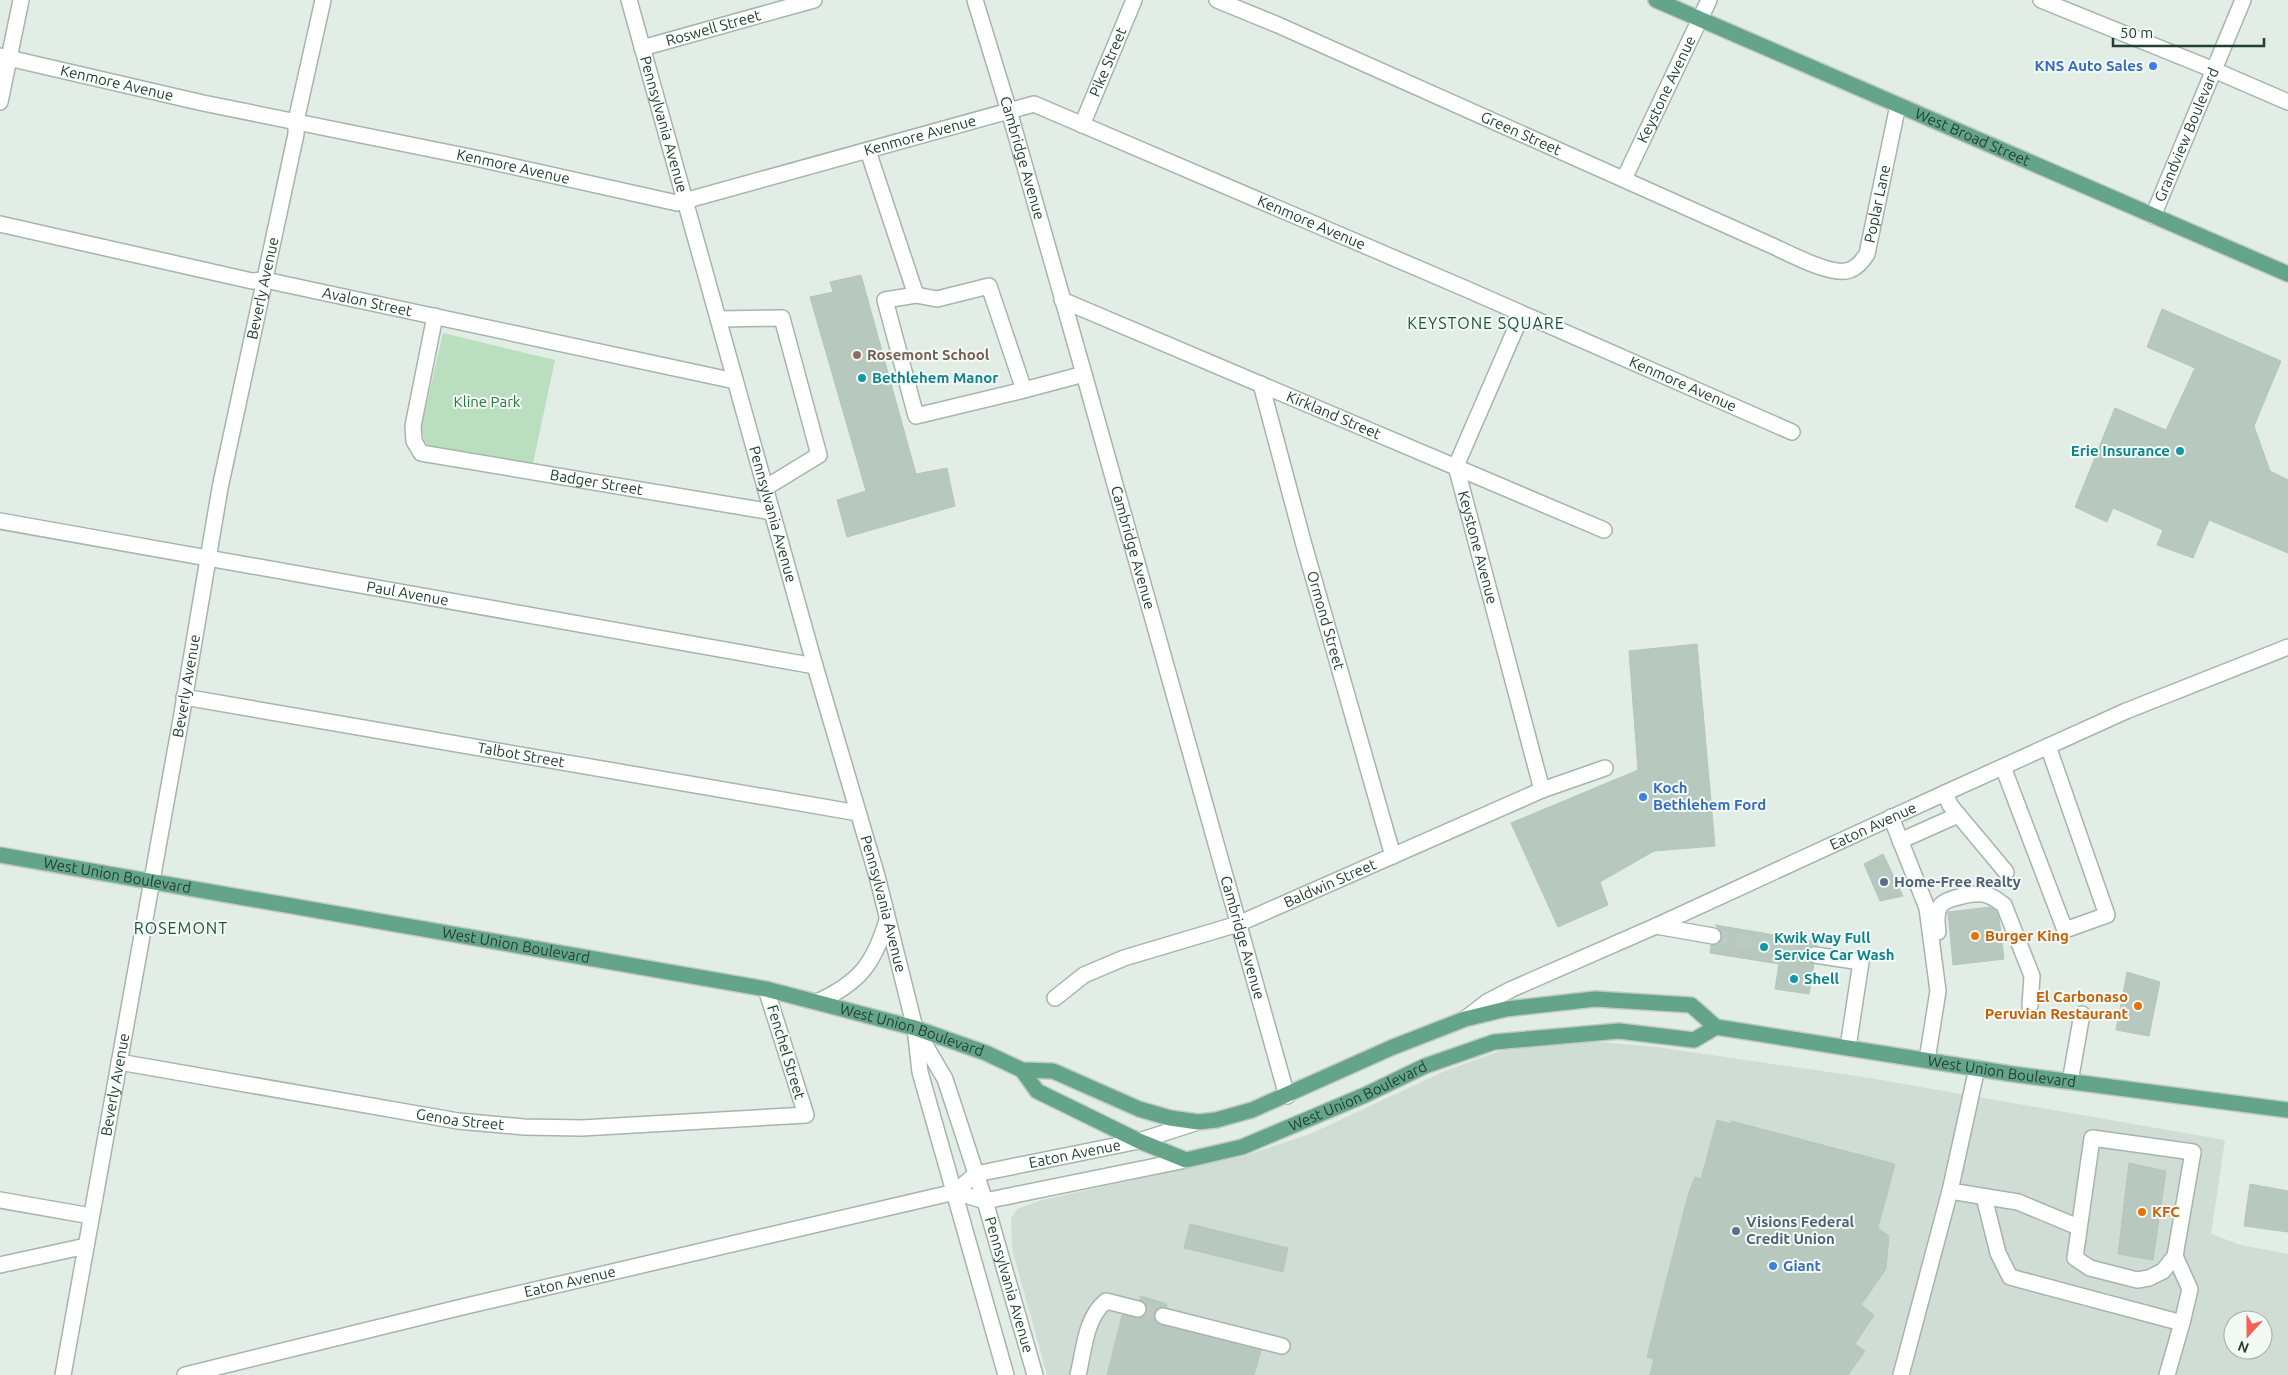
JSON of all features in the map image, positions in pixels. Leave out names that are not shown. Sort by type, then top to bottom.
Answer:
[{"type":"main road","name":"West Broad Street","points":[[1656,0],[2288,274]]},
{"type":"main road","name":"West Union Boulevard","points":[[0,854],[766,989],[915,1028],[986,1053],[1022,1070],[1054,1070],[1139,1110],[1170,1118],[1198,1122],[1216,1120],[1252,1110],[1393,1047],[1465,1019],[1506,1009],[1595,1000],[1691,1005],[1716,1027],[2070,1082],[2288,1110]]},
{"type":"main road","name":"West Union Boulevard","points":[[1022,1070],[1037,1091],[1139,1141],[1186,1160],[1242,1147],[1365,1095],[1425,1066],[1494,1042],[1619,1030],[1694,1040],[1716,1027]]},
{"type":"street","points":[[0,102],[5,57],[21,0]]},
{"type":"street","name":"Beverly Avenue","points":[[63,1375],[220,488],[323,0]]},
{"type":"street","name":"Pennsylvania Avenue","points":[[629,0],[815,666],[858,813],[915,1028],[920,1072],[1006,1375]]},
{"type":"street","name":"Roswell Street","points":[[642,48],[814,0]]},
{"type":"street","name":"Cambridge Avenue","points":[[975,0],[1010,111],[1287,1096]]},
{"type":"street","name":"Pike Street","points":[[1082,125],[1134,0]]},
{"type":"street","name":"Green Street","points":[[1217,0],[1278,25],[1825,268]]},
{"type":"street","name":"Keystone Avenue","points":[[1624,179],[1709,0]]},
{"type":"street","points":[[2041,0],[2061,4],[2288,102]]},
{"type":"street","name":"Grandview Boulevard","points":[[2153,216],[2244,0]]},
{"type":"street","name":"Kenmore Avenue","points":[[5,57],[677,203],[1034,104],[1792,432]]},
{"type":"street","name":"Poplar Lane","points":[[1825,268],[1836,272],[1849,271],[1859,265],[1867,254],[1898,105]]},
{"type":"street","points":[[868,151],[916,295]]},
{"type":"street","name":"Avalon Street","points":[[0,224],[252,281],[265,280],[735,381]]},
{"type":"street","points":[[1024,390],[989,286],[937,299],[916,295],[885,300],[916,416],[1024,390],[1084,374]]},
{"type":"street","name":"Kirkland Street","points":[[1062,300],[1604,530]]},
{"type":"street","points":[[1456,466],[1522,314]]},
{"type":"street","name":"Badger Street","points":[[435,316],[414,426],[414,441],[421,453],[772,512]]},
{"type":"street","points":[[718,319],[782,318],[819,455],[765,488]]},
{"type":"street","name":"Ormond Street","points":[[1261,384],[1304,545],[1393,856]]},
{"type":"street","name":"Keystone Avenue","points":[[1456,466],[1542,790]]},
{"type":"street","name":"Paul Avenue","points":[[0,520],[815,666]]},
{"type":"street","name":"Eaton Avenue","points":[[1465,1019],[1489,1001],[1512,990],[2048,746],[2126,711],[2288,647]]},
{"type":"street","name":"Talbot Street","points":[[184,697],[858,813]]},
{"type":"street","points":[[2003,767],[2065,930],[2107,915],[2048,746]]},
{"type":"street","name":"Baldwin Street","points":[[1055,998],[1084,975],[1100,968],[1124,958],[1238,924],[1542,790],[1605,768]]},
{"type":"street","points":[[1945,793],[1950,805],[2006,872]]},
{"type":"street","points":[[1900,841],[1958,815]]},
{"type":"street","points":[[1891,817],[1927,908],[1938,991],[1927,1060]]},
{"type":"street","points":[[1936,979],[1942,963],[1936,918],[1940,907],[1947,900],[1982,894],[1994,897],[2004,905],[2032,976],[2030,1006]]},
{"type":"street","points":[[817,1002],[845,987],[869,965],[880,945],[887,919]]},
{"type":"street","points":[[1656,926],[1713,936]]},
{"type":"street","points":[[1815,955],[1861,962],[1848,1047]]},
{"type":"street","name":"Fenchel Street","points":[[766,989],[806,1115]]},
{"type":"street","points":[[2070,1082],[2082,1014]]},
{"type":"street","name":"Pennsylvania Avenue","points":[[915,1028],[945,1078],[985,1201],[1035,1375]]},
{"type":"street","name":"Genoa Street","points":[[118,1062],[458,1121],[524,1127],[582,1128],[806,1115]]},
{"type":"street","points":[[1901,1375],[1950,1191],[1976,1068]]},
{"type":"street","name":"Eaton Avenue","points":[[185,1375],[462,1307],[955,1192],[976,1174],[1139,1141],[1198,1122]]},
{"type":"street","points":[[2092,1138],[2193,1152],[2175,1256],[2163,1270],[2148,1278],[2137,1280],[2090,1268],[2075,1258],[2078,1227],[2092,1138]]},
{"type":"street","name":"Eaton Avenue","points":[[955,1192],[985,1201],[1186,1160]]},
{"type":"street","points":[[1950,1191],[2018,1202],[2078,1227]]},
{"type":"street","points":[[1984,1197],[1998,1253],[2010,1277],[2182,1323]]},
{"type":"street","points":[[0,1200],[91,1216]]},
{"type":"street","points":[[0,1265],[86,1246]]},
{"type":"street","points":[[2167,1375],[2190,1289],[2175,1256]]},
{"type":"street","points":[[1078,1375],[1088,1330],[1099,1306],[1106,1302],[1138,1309]]},
{"type":"street","points":[[1163,1316],[1282,1346]]},
{"type":"shaded area","points":[[1587,1041],[1657,1047],[1870,1078],[2225,1140],[2211,1234],[2241,1245],[2288,1254],[2288,1375],[1047,1375],[1012,1249],[1011,1218],[1017,1209],[1042,1200],[1244,1156],[1310,1134],[1445,1071],[1500,1051]]},
{"type":"green space","name":"Kline Park","points":[[443,333],[555,360],[532,468],[430,447],[424,440],[421,428]]},
{"type":"building","name":"Bethlehem Manor","points":[[861,275],[916,474],[947,468],[955,506],[847,537],[837,500],[866,491],[810,297],[833,292],[830,282]]},
{"type":"building","name":"Erie Insurance","points":[[2162,309],[2281,361],[2254,426],[2270,471],[2288,480],[2288,553],[2209,520],[2193,558],[2157,545],[2163,530],[2113,508],[2107,522],[2075,507],[2115,408],[2166,430],[2195,368],[2147,347]]},
{"type":"building","name":"Koch Bethlehem Ford","points":[[1697,644],[1715,846],[1654,851],[1600,882],[1608,905],[1558,927],[1511,823],[1638,770],[1629,651]]},
{"type":"building","name":"Home-Free Realty","points":[[1883,854],[1903,896],[1880,901],[1864,864]]},
{"type":"building","name":"Burger King","points":[[1990,907],[1996,911],[1999,918],[2004,959],[1953,965],[1948,912]]},
{"type":"building","name":"Kwik Way Full Service Car Wash","points":[[1715,925],[1817,942],[1817,946],[1811,946],[1806,953],[1806,959],[1814,964],[1809,994],[1775,989],[1779,964],[1710,953],[1711,945],[1720,942],[1722,937],[1722,932]]},
{"type":"building","name":"El Carbonaso Peruvian Restaurant","points":[[2127,972],[2160,982],[2149,1036],[2116,1030]]},
{"type":"building","points":[[1717,1120],[1731,1124],[1731,1121],[1895,1164],[1878,1228],[1889,1236],[1886,1269],[1861,1305],[1874,1315],[1855,1344],[1865,1351],[1848,1375],[1650,1375],[1654,1359],[1647,1357],[1688,1195],[1695,1177],[1701,1179]]},
{"type":"building","name":"KFC","points":[[2129,1163],[2166,1171],[2153,1260],[2118,1254]]},
{"type":"building","points":[[2250,1184],[2288,1191],[2288,1232],[2244,1226]]},
{"type":"building","points":[[1190,1224],[1288,1248],[1283,1272],[1184,1248]]},
{"type":"building","points":[[1141,1296],[1167,1304],[1166,1307],[1160,1307],[1154,1313],[1154,1319],[1160,1325],[1261,1350],[1254,1375],[1107,1375],[1122,1315],[1140,1318],[1147,1312],[1147,1306],[1140,1300]]},
{"type":"tunnel","points":[[1713,936],[1815,955]]},
{"type":"tunnel","points":[[1138,1309],[1163,1316]]},
{"type":"place","name":"KNS Auto Sales","points":[[2153,66]]},
{"type":"place","name":"Rosemont School","points":[[857,355]]},
{"type":"place","name":"Bethlehem Manor","points":[[862,378]]},
{"type":"place","name":"Erie Insurance","points":[[2180,451]]},
{"type":"place","name":"Koch Bethlehem Ford","points":[[1643,797]]},
{"type":"place","name":"Home-Free Realty","points":[[1884,882]]},
{"type":"place","name":"Burger King","points":[[1975,936]]},
{"type":"place","name":"Kwik Way Full Service Car Wash","points":[[1764,947]]},
{"type":"place","name":"Shell","points":[[1794,979]]},
{"type":"place","name":"El Carbonaso Peruvian Restaurant","points":[[2138,1006]]},
{"type":"place","name":"KFC","points":[[2142,1212]]},
{"type":"place","name":"Visions Federal Credit Union","points":[[1736,1231]]},
{"type":"place","name":"Giant","points":[[1773,1266]]},
{"type":"district","name":"KEYSTONE SQUARE","points":[[1486,323]]},
{"type":"district","name":"ROSEMONT","points":[[181,928]]}]
